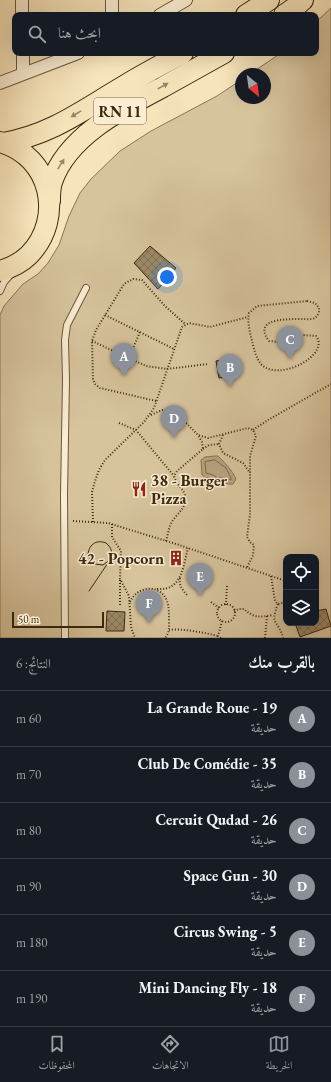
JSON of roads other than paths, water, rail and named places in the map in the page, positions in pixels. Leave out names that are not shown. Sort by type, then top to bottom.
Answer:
[{"type":"highway","points":[[250,12],[268,0]]},
{"type":"highway","points":[[288,12],[303,0]]},
{"type":"highway","name":"RN 11","points":[[1,143],[21,140],[61,124],[125,85],[178,56]]},
{"type":"highway","name":"RN 11","points":[[50,201],[51,183],[58,169],[68,154],[82,139],[104,121],[129,105],[219,56]]},
{"type":"highway","points":[[0,271],[13,267],[28,256],[41,240],[48,221],[50,201],[45,181],[35,165],[20,151],[1,143]]},
{"type":"street","points":[[22,0],[22,12]]},
{"type":"street","points":[[112,0],[112,12]]},
{"type":"street","points":[[165,12],[186,0]]},
{"type":"street","points":[[22,56],[23,74]]},
{"type":"street","points":[[0,83],[70,56]]},
{"type":"lane","points":[[0,291],[4,282],[28,256]]},
{"type":"lane","points":[[65,638],[65,340],[67,325],[86,288]]},
{"type":"water","points":[[218,456],[226,464],[236,479],[233,484],[221,482],[217,483],[211,478],[206,478],[202,475],[201,460],[205,457]]},
{"type":"tram line","points":[[89,591],[110,560],[112,553],[110,547],[106,543],[96,542],[91,546],[88,556],[94,564],[103,565],[110,560]]},
{"type":"place","name":"26 - Cercuit Qudad","points":[[290,359]]},
{"type":"place","name":"19 - La Grande Roue","points":[[124,376]]},
{"type":"place","name":"35 - Club De Comédie","points":[[230,387]]},
{"type":"place","name":"30 - Space Gun","points":[[174,438]]},
{"type":"place","name":"38 - Burger Pizza","points":[[139,489]]},
{"type":"place","name":"42 - Popcorn","points":[[176,558]]},
{"type":"place","name":"5 - Circus Swing","points":[[200,596]]},
{"type":"place","name":"18 - Mini Dancing Fly","points":[[149,623]]}]
